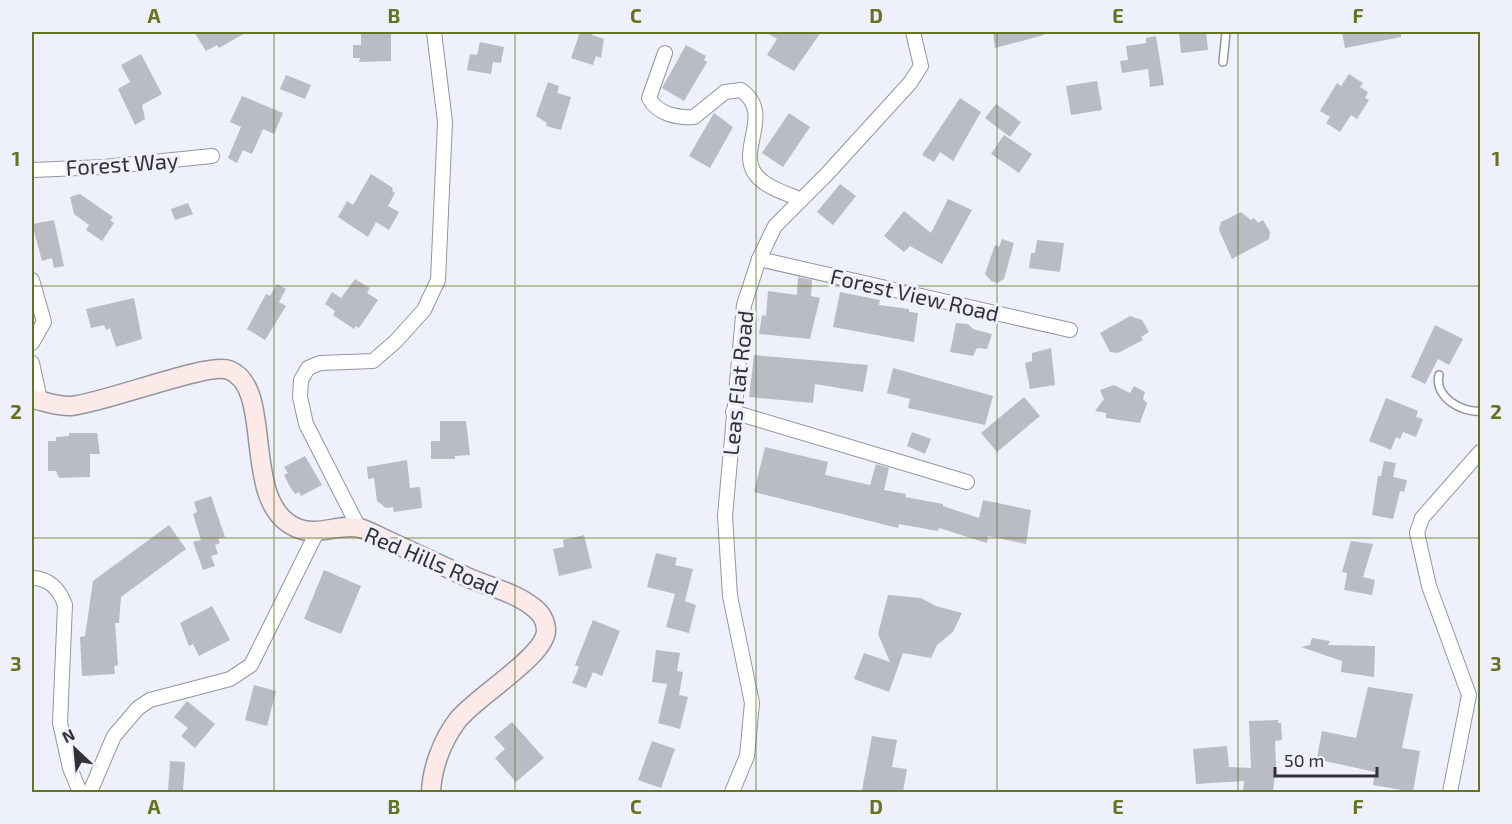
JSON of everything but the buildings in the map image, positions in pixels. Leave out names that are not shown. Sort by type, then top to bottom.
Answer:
[{"type":"main road","name":"Red Hills Road","points":[[36,399],[69,406],[125,395],[205,369],[228,369],[240,377],[254,406],[260,462],[268,494],[279,515],[300,529],[318,532],[359,528],[470,578],[500,589],[533,606],[544,619],[546,633],[541,648],[482,695],[457,721],[440,751],[431,792]]},
{"type":"street","points":[[359,528],[306,424],[300,397],[301,380],[308,368],[320,363],[373,361],[396,342],[424,310],[438,280],[445,122],[434,32]]},
{"type":"street","name":"Leas Flat Road","points":[[732,792],[747,756],[752,703],[730,596],[725,516],[744,305],[759,259],[775,226],[827,174],[921,66],[913,32]]},
{"type":"street","points":[[665,53],[649,98],[653,106],[661,112],[694,117],[725,92],[741,90],[750,97],[756,107],[751,165],[755,175],[765,183],[801,200]]},
{"type":"street","name":"Forest Way","points":[[32,170],[104,167],[212,156]]},
{"type":"street","name":"Forest View Road","points":[[759,259],[1070,330]]},
{"type":"street","points":[[32,279],[44,322],[32,343]]},
{"type":"street","points":[[32,363],[36,399]]},
{"type":"street","points":[[733,412],[967,482]]},
{"type":"street","points":[[1450,792],[1475,694],[1429,586],[1418,533],[1422,518],[1480,452]]},
{"type":"street","points":[[90,792],[114,736],[138,708],[150,700],[230,679],[251,665],[318,532]]},
{"type":"street","points":[[32,578],[49,582],[61,592],[65,605],[60,723],[70,768],[80,792]]},
{"type":"lane","points":[[1223,62],[1226,32]]},
{"type":"lane","points":[[1439,375],[1438,386],[1443,395],[1460,408],[1470,412],[1480,411]]}]
